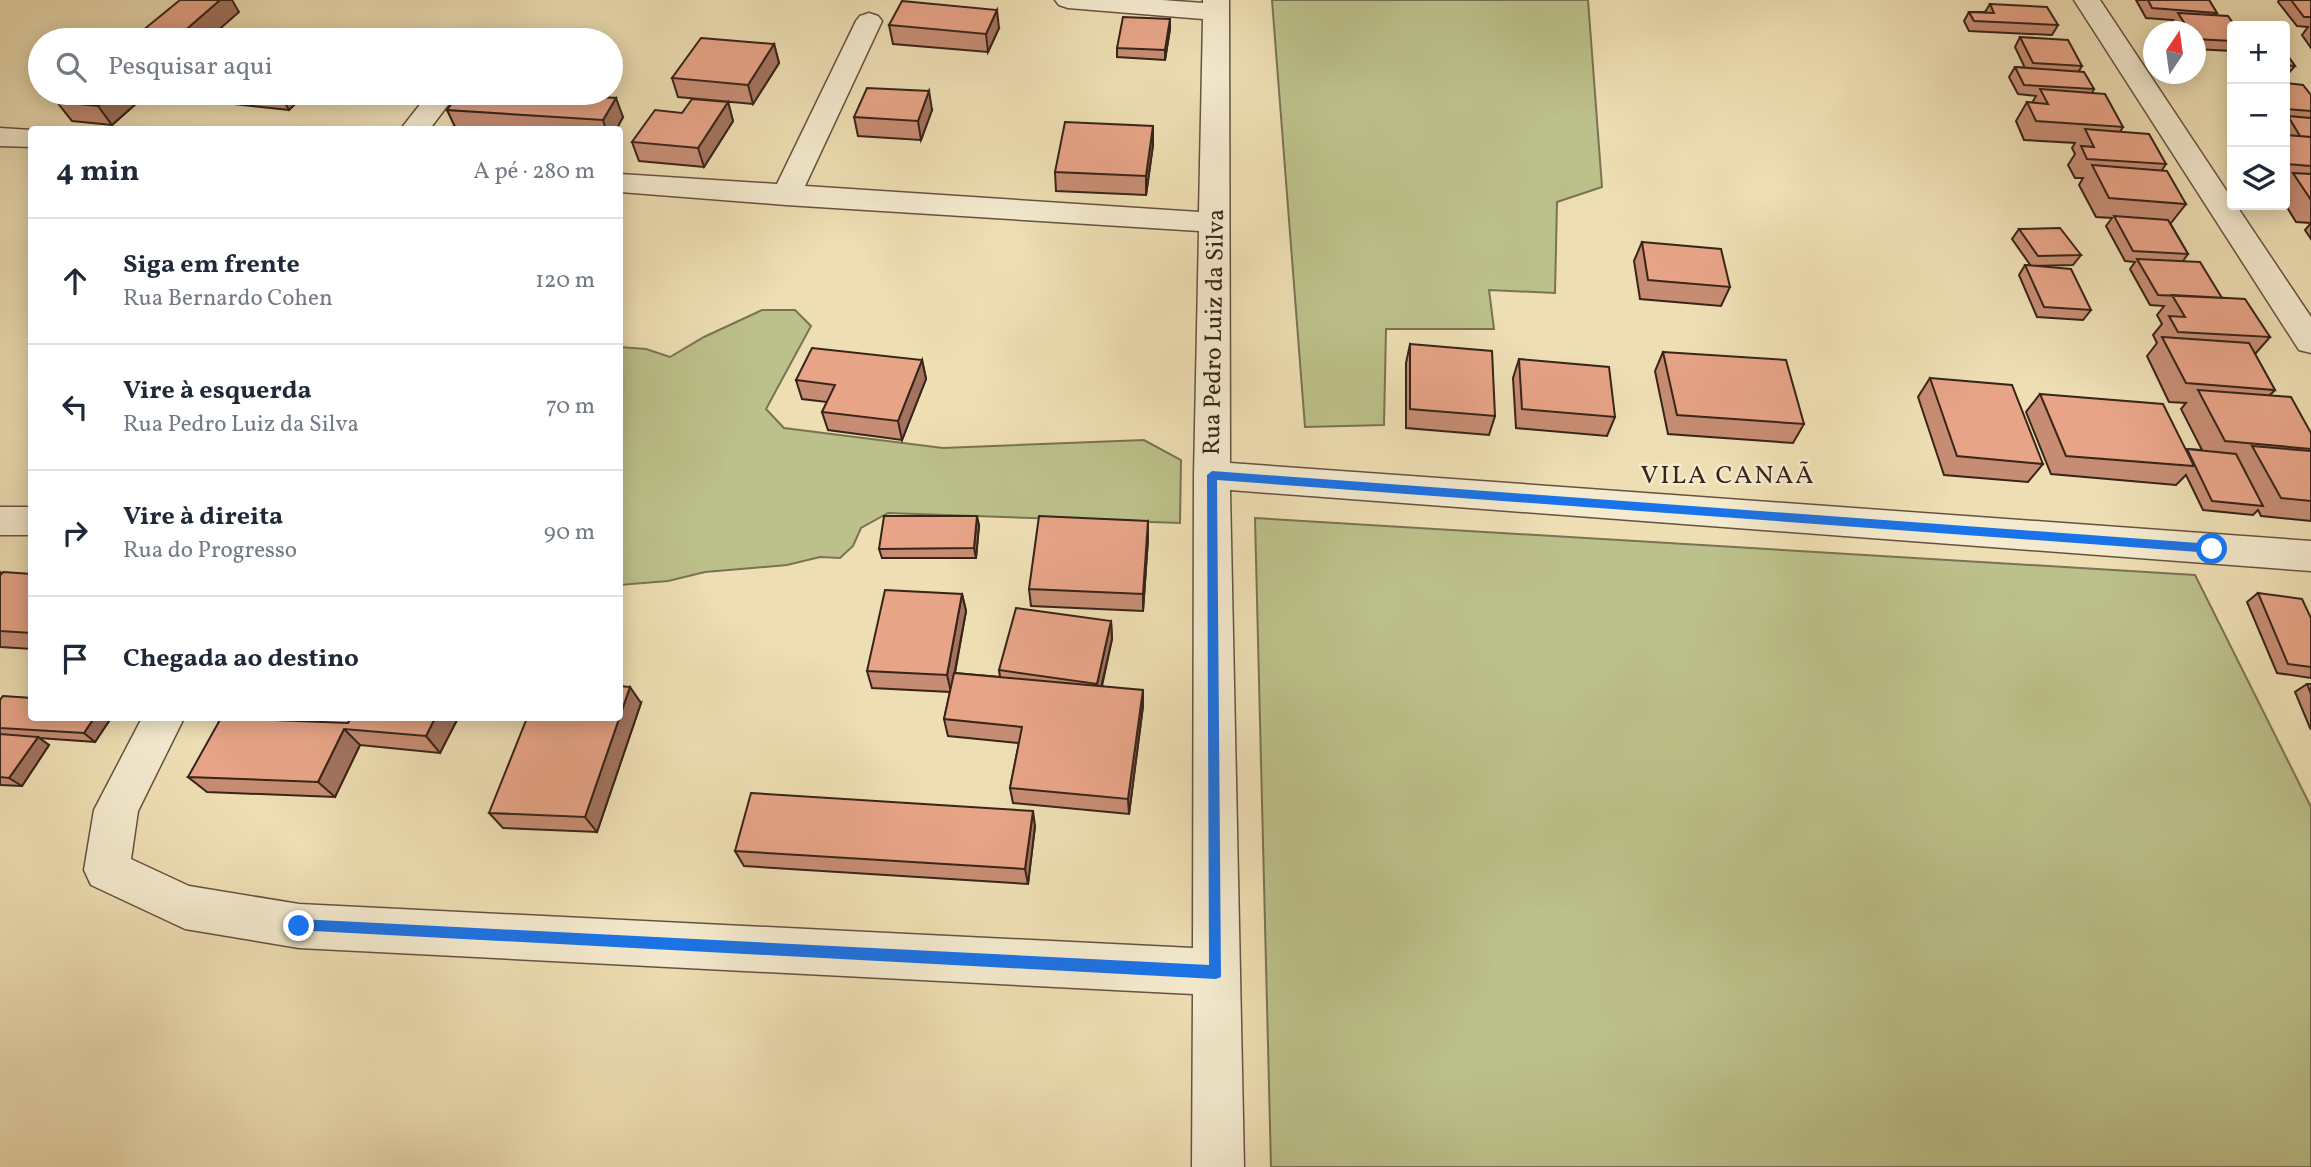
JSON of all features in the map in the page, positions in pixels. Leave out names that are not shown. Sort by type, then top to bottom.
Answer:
[{"type":"street","points":[[1069,0],[1216,6]]},
{"type":"street","points":[[2087,0],[2311,342]]},
{"type":"street","name":"Rua Pedro Luiz da Silva","points":[[1216,6],[1212,475],[1218,1167]]},
{"type":"street","points":[[786,195],[869,21]]},
{"type":"street","points":[[417,126],[434,105]]},
{"type":"street","points":[[0,137],[28,139]]},
{"type":"street","points":[[623,183],[1214,222]]},
{"type":"street","points":[[1212,475],[2311,556]]},
{"type":"street","points":[[0,521],[28,521]]},
{"type":"street","points":[[161,721],[116,810],[107,870],[185,907],[299,926],[1216,972]]},
{"type":"green space","points":[[1272,0],[1588,0],[1602,187],[1557,202],[1555,293],[1489,290],[1494,329],[1386,329],[1384,425],[1305,427]]},
{"type":"green space","points":[[762,310],[795,310],[811,326],[766,409],[784,428],[943,448],[1144,440],[1181,460],[1180,523],[888,513],[861,528],[853,546],[840,558],[820,557],[787,565],[705,572],[668,581],[623,585],[623,347],[646,349],[670,357],[704,337]]},
{"type":"green space","points":[[1255,518],[2195,575],[2311,807],[2311,1167],[1271,1167]]},
{"type":"building","points":[[180,0],[220,0],[188,28],[146,28]]},
{"type":"building","points":[[2148,0],[2209,0],[2217,13],[2152,8]]},
{"type":"building","points":[[2291,0],[2311,0],[2311,17],[2304,17]]},
{"type":"building","points":[[902,1],[997,10],[986,34],[889,25]]},
{"type":"building","points":[[1990,4],[2047,7],[2058,25],[1974,21],[1969,12],[1994,13]]},
{"type":"building","points":[[2178,13],[2228,16],[2232,21],[2227,21],[2227,41],[2206,40],[2206,21],[2183,21]]},
{"type":"building","points":[[1123,17],[1170,19],[1165,50],[1117,48]]},
{"type":"building","points":[[2020,37],[2068,40],[2082,66],[2033,63]]},
{"type":"building","points":[[701,38],[774,44],[748,85],[672,78]]},
{"type":"building","points":[[2015,67],[2084,72],[2094,89],[2024,85]]},
{"type":"building","points":[[2290,84],[2303,85],[2311,95],[2311,111],[2290,109]]},
{"type":"building","points":[[867,88],[929,91],[918,121],[854,117]]},
{"type":"building","points":[[2040,89],[2105,94],[2123,127],[2036,121],[2027,102],[2048,104]]},
{"type":"building","points":[[692,99],[728,102],[698,148],[632,142],[655,110],[682,113]]},
{"type":"building","points":[[451,105],[612,105],[603,120],[447,110]]},
{"type":"building","points":[[2290,116],[2311,118],[2311,137],[2300,136]]},
{"type":"building","points":[[1065,122],[1153,126],[1146,176],[1055,172]]},
{"type":"building","points":[[2085,129],[2149,134],[2166,164],[2087,159],[2081,146],[2094,147]]},
{"type":"building","points":[[2290,135],[2311,137],[2311,166],[2290,164]]},
{"type":"building","points":[[2092,165],[2167,171],[2186,204],[2109,198]]},
{"type":"building","points":[[2293,173],[2311,174],[2311,200]]},
{"type":"building","points":[[2114,216],[2168,220],[2188,254],[2133,251]]},
{"type":"building","points":[[2060,228],[2081,255],[2038,256],[2019,229]]},
{"type":"building","points":[[1642,242],[1721,249],[1730,287],[1648,280]]},
{"type":"building","points":[[2137,259],[2200,262],[2222,298],[2158,295]]},
{"type":"building","points":[[2025,265],[2071,269],[2091,310],[2044,307]]},
{"type":"building","points":[[2172,295],[2245,299],[2270,337],[2178,332],[2169,316],[2185,317]]},
{"type":"building","points":[[2162,337],[2249,343],[2275,390],[2186,383]]},
{"type":"building","points":[[1410,344],[1492,351],[1495,416],[1410,409]]},
{"type":"building","points":[[812,348],[922,360],[898,421],[822,412],[835,385],[796,380]]},
{"type":"building","points":[[1663,352],[1786,360],[1804,424],[1677,415]]},
{"type":"building","points":[[1519,359],[1609,367],[1615,417],[1522,409]]},
{"type":"building","points":[[1930,378],[2012,385],[2043,464],[1957,456]]},
{"type":"building","points":[[2198,390],[2291,397],[2311,433],[2311,449],[2225,441]]},
{"type":"building","points":[[2040,394],[2163,404],[2194,466],[2066,456]]},
{"type":"building","points":[[2252,446],[2311,451],[2311,501],[2281,498]]},
{"type":"building","points":[[2187,449],[2236,454],[2263,506],[2212,501]]},
{"type":"building","points":[[884,516],[977,516],[974,548],[879,549]]},
{"type":"building","points":[[1039,516],[1148,521],[1143,594],[1029,589]]},
{"type":"building","points":[[3,572],[28,574],[28,633],[0,631],[0,576]]},
{"type":"building","points":[[885,590],[962,594],[947,675],[867,671]]},
{"type":"building","points":[[2258,593],[2302,599],[2311,618],[2311,667],[2288,664]]},
{"type":"building","points":[[1016,608],[1111,621],[1097,684],[999,670]]},
{"type":"building","points":[[954,673],[1143,690],[1128,799],[1010,788],[1022,727],[944,719]]},
{"type":"building","points":[[623,686],[630,687],[623,707]]},
{"type":"building","points":[[3,696],[28,698],[28,721],[92,721],[84,733],[0,728],[0,700]]},
{"type":"building","points":[[219,721],[434,721],[426,736],[344,729],[318,782],[188,777]]},
{"type":"building","points":[[526,721],[618,721],[585,817],[489,813]]},
{"type":"building","points":[[0,734],[38,737],[9,778],[0,777]]},
{"type":"building","points":[[751,793],[1033,811],[1025,869],[735,851]]},
{"type":"district","name":"VILA CANAÃ","points":[[1728,474]]},
{"type":"route","points":[[299,926],[1216,972],[1212,475],[2212,549]]}]
